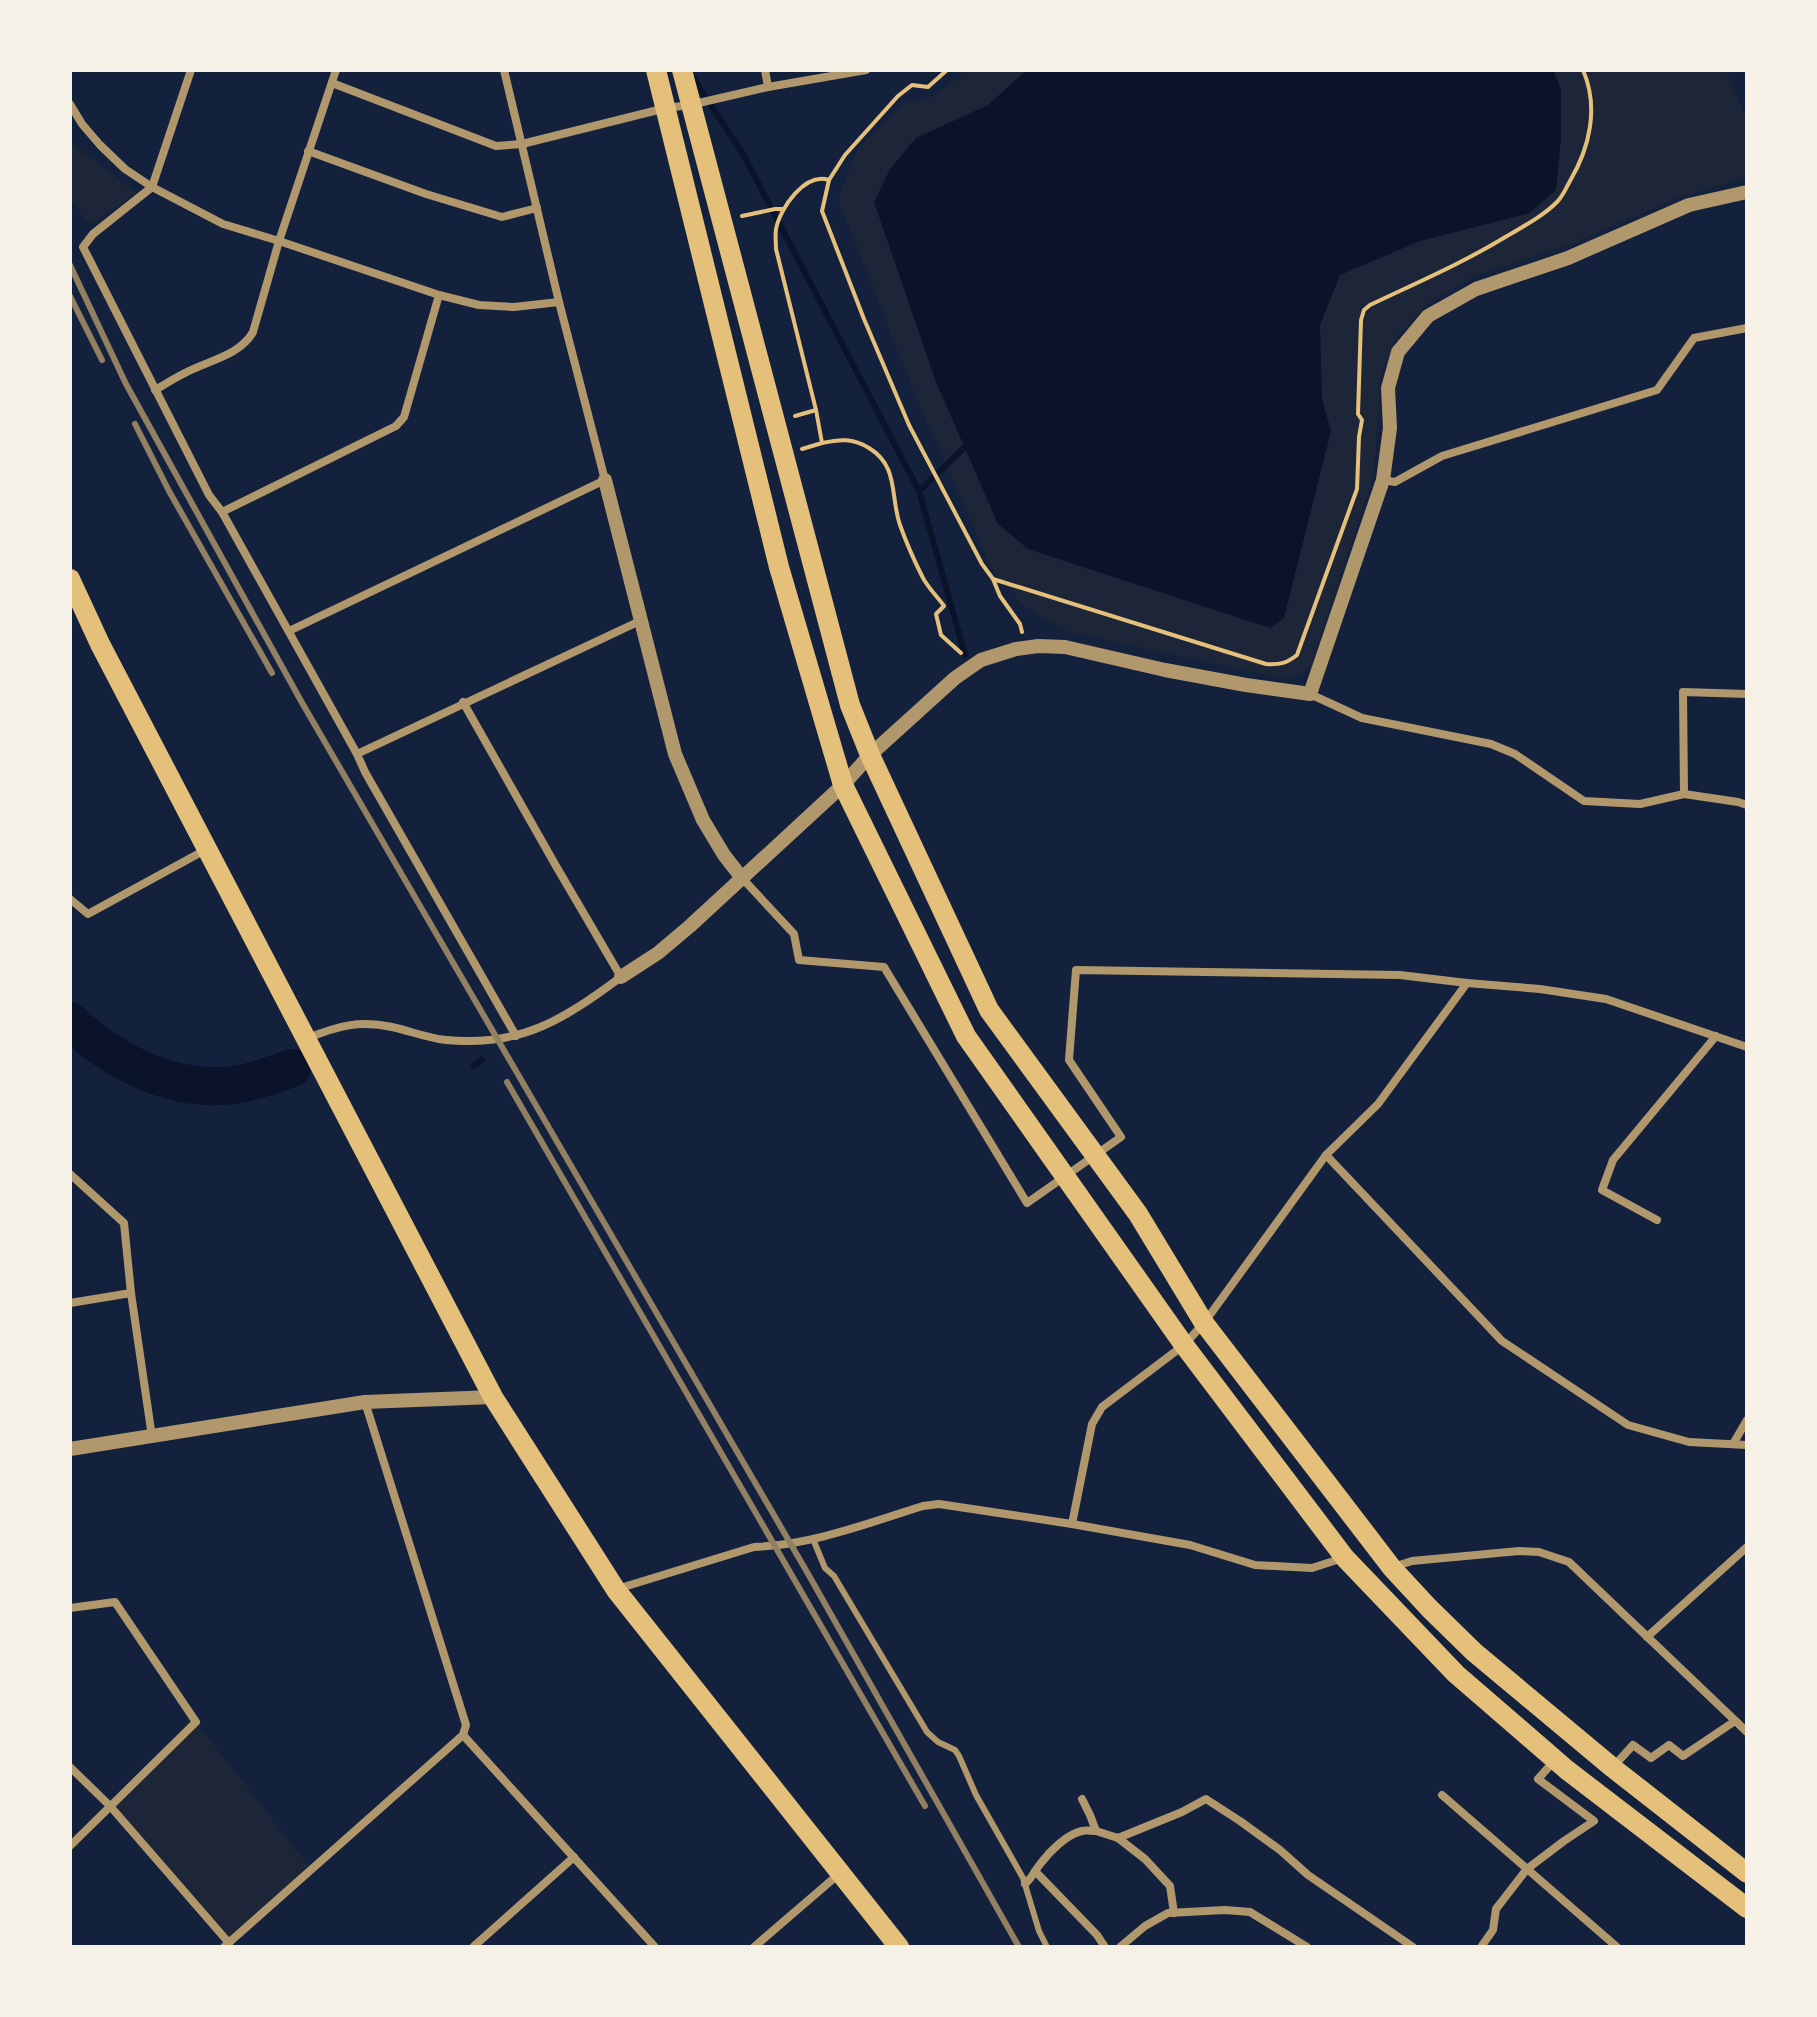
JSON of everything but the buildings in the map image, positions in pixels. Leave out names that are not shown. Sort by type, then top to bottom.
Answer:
[{"type":"main road","points":[[656,70],[779,567],[843,785],[966,1036],[1184,1345],[1345,1558],[1456,1674],[1555,1760],[1747,1908]]},
{"type":"main road","points":[[682,70],[850,705],[870,755],[989,1010],[1138,1214],[1204,1323],[1392,1568],[1474,1652],[1613,1768],[1747,1873]]},
{"type":"main road","points":[[70,579],[100,644],[493,1397],[616,1590],[899,1947]]},
{"type":"street","points":[[191,70],[152,187],[93,234],[83,247],[209,495],[222,512],[365,772],[516,1036]]},
{"type":"street","points":[[155,390],[184,373],[237,350],[248,341],[336,70]]},
{"type":"street","points":[[504,70],[559,302],[662,705],[689,791],[724,855],[794,934],[799,960],[884,967],[1027,1203],[1121,1137],[1069,1060],[1076,970],[1400,975],[1540,989],[1606,999],[1747,1047]]},
{"type":"street","points":[[765,70],[768,87]]},
{"type":"street","points":[[332,83],[496,146],[522,144],[666,108],[866,70]]},
{"type":"street","points":[[70,104],[82,124],[125,169],[152,187],[223,224],[439,295],[479,305],[514,307],[559,302]]},
{"type":"street","points":[[308,151],[426,194],[502,217],[537,208]]},
{"type":"street","points":[[1310,694],[1383,480],[1390,428],[1388,388],[1398,352],[1428,316],[1476,289],[1568,258],[1689,205],[1747,192]]},
{"type":"street","points":[[222,512],[396,426],[404,417],[439,295]]},
{"type":"street","points":[[1383,480],[1395,482],[1442,456],[1657,390],[1694,338],[1747,328]]},
{"type":"street","points":[[289,631],[605,480]]},
{"type":"street","points":[[357,754],[642,620]]},
{"type":"street","points":[[307,1038],[337,1026],[362,1024],[389,1026],[447,1040],[496,1040],[537,1030],[559,1019],[658,953],[968,667],[998,653],[1016,649],[1065,647],[1165,670],[1310,694],[1362,718],[1491,744],[1515,754],[1584,801],[1640,804],[1684,794],[1747,805]]},
{"type":"street","points":[[1684,794],[1683,692],[1747,694]]},
{"type":"street","points":[[463,702],[621,977]]},
{"type":"street","points":[[70,899],[88,914],[208,848]]},
{"type":"street","points":[[1072,1524],[1092,1424],[1102,1407],[1184,1345],[1204,1323],[1326,1155],[1378,1104],[1467,983]]},
{"type":"street","points":[[1657,1220],[1602,1190],[1613,1160],[1716,1036]]},
{"type":"street","points":[[1326,1155],[1502,1341],[1628,1425],[1689,1442],[1747,1445]]},
{"type":"street","points":[[70,1174],[124,1223],[152,1437]]},
{"type":"street","points":[[70,1303],[131,1293]]},
{"type":"street","points":[[70,1449],[365,1402],[493,1397]]},
{"type":"street","points":[[70,1767],[110,1806],[227,1945],[463,1735],[466,1725],[365,1402]]},
{"type":"street","points":[[1733,1444],[1747,1420]]},
{"type":"street","points":[[616,1590],[754,1547],[775,1547],[813,1539],[939,1504],[1190,1545],[1255,1565],[1312,1568],[1345,1558]]},
{"type":"street","points":[[1647,1637],[1747,1547]]},
{"type":"street","points":[[1392,1568],[1412,1561],[1519,1551],[1539,1552],[1569,1562],[1747,1732]]},
{"type":"street","points":[[70,1608],[115,1602],[196,1722],[70,1846]]},
{"type":"street","points":[[1613,1768],[1633,1745],[1651,1758],[1669,1745],[1683,1756],[1735,1721]]},
{"type":"street","points":[[463,1735],[655,1947]]},
{"type":"street","points":[[1481,1947],[1493,1930],[1496,1909],[1527,1869],[1594,1821],[1538,1779],[1555,1760]]},
{"type":"street","points":[[1442,1795],[1617,1947]]},
{"type":"street","points":[[1082,1799],[1096,1831]]},
{"type":"street","points":[[1118,1838],[1206,1799],[1280,1850],[1308,1875],[1413,1947]]},
{"type":"street","points":[[1025,1884],[1049,1853],[1082,1831],[1096,1831],[1118,1838],[1145,1859],[1170,1886],[1174,1913]]},
{"type":"street","points":[[473,1947],[574,1857]]},
{"type":"street","points":[[1035,1871],[1105,1947]]},
{"type":"street","points":[[754,1947],[841,1872]]},
{"type":"street","points":[[1120,1947],[1145,1926],[1168,1913],[1225,1910],[1250,1912],[1307,1947]]},
{"type":"lane","points":[[813,1539],[825,1568],[834,1576],[927,1732],[959,1756],[976,1795],[1025,1884],[1047,1947]]},
{"type":"path","points":[[947,70],[928,87],[912,85],[898,96],[845,155],[829,180],[822,211],[909,425],[982,564],[1022,632]]},
{"type":"path","points":[[993,579],[1266,664],[1280,665],[1297,655],[1357,489],[1362,420],[1358,414],[1360,335],[1364,310],[1497,242],[1559,200],[1582,162],[1589,136],[1592,106],[1583,70]]},
{"type":"path","points":[[822,443],[776,249],[776,229],[790,198],[809,182],[822,178],[829,180]]},
{"type":"path","points":[[740,217],[783,209]]},
{"type":"path","points":[[792,417],[816,410]]},
{"type":"path","points":[[802,449],[845,439],[862,443],[886,462],[899,522],[923,578],[944,606],[936,614],[941,635],[963,655]]},
{"type":"shaded area","points":[[962,70],[1726,70],[1747,120],[1747,178],[1683,196],[1566,246],[1475,276],[1426,305],[1395,340],[1381,373],[1374,474],[1311,665],[1291,680],[1067,632],[1024,606],[993,571],[916,397],[838,199],[857,150],[903,103],[931,97],[958,79]]},
{"type":"shaded area","points":[[1027,70],[1553,70],[1561,90],[1556,190],[1530,213],[1420,241],[1340,275],[1320,325],[1322,399],[1331,431],[1284,618],[1270,628],[1028,549],[998,524],[936,382],[874,202],[890,169],[916,138],[988,105]]},
{"type":"shaded area","points":[[70,142],[137,193],[90,224],[70,200]]},
{"type":"shaded area","points":[[196,1722],[312,1870],[229,1943],[110,1806]]},
{"type":"waterway","points":[[692,76],[743,154],[919,491],[965,655]]},
{"type":"waterway","points":[[919,491],[969,443]]},
{"type":"waterway","points":[[70,1021],[127,1062],[170,1080],[192,1085],[239,1084],[292,1068]]},
{"type":"waterway","points":[[474,1066],[482,1060]]},
{"type":"waterway","points":[[292,1068],[300,1065]]},
{"type":"railway","points":[[70,265],[126,384],[301,701],[807,1572],[1019,1947]]},
{"type":"railway","points":[[70,296],[102,360]]},
{"type":"railway","points":[[135,424],[169,491],[272,673]]},
{"type":"railway","points":[[507,1082],[925,1806]]}]
